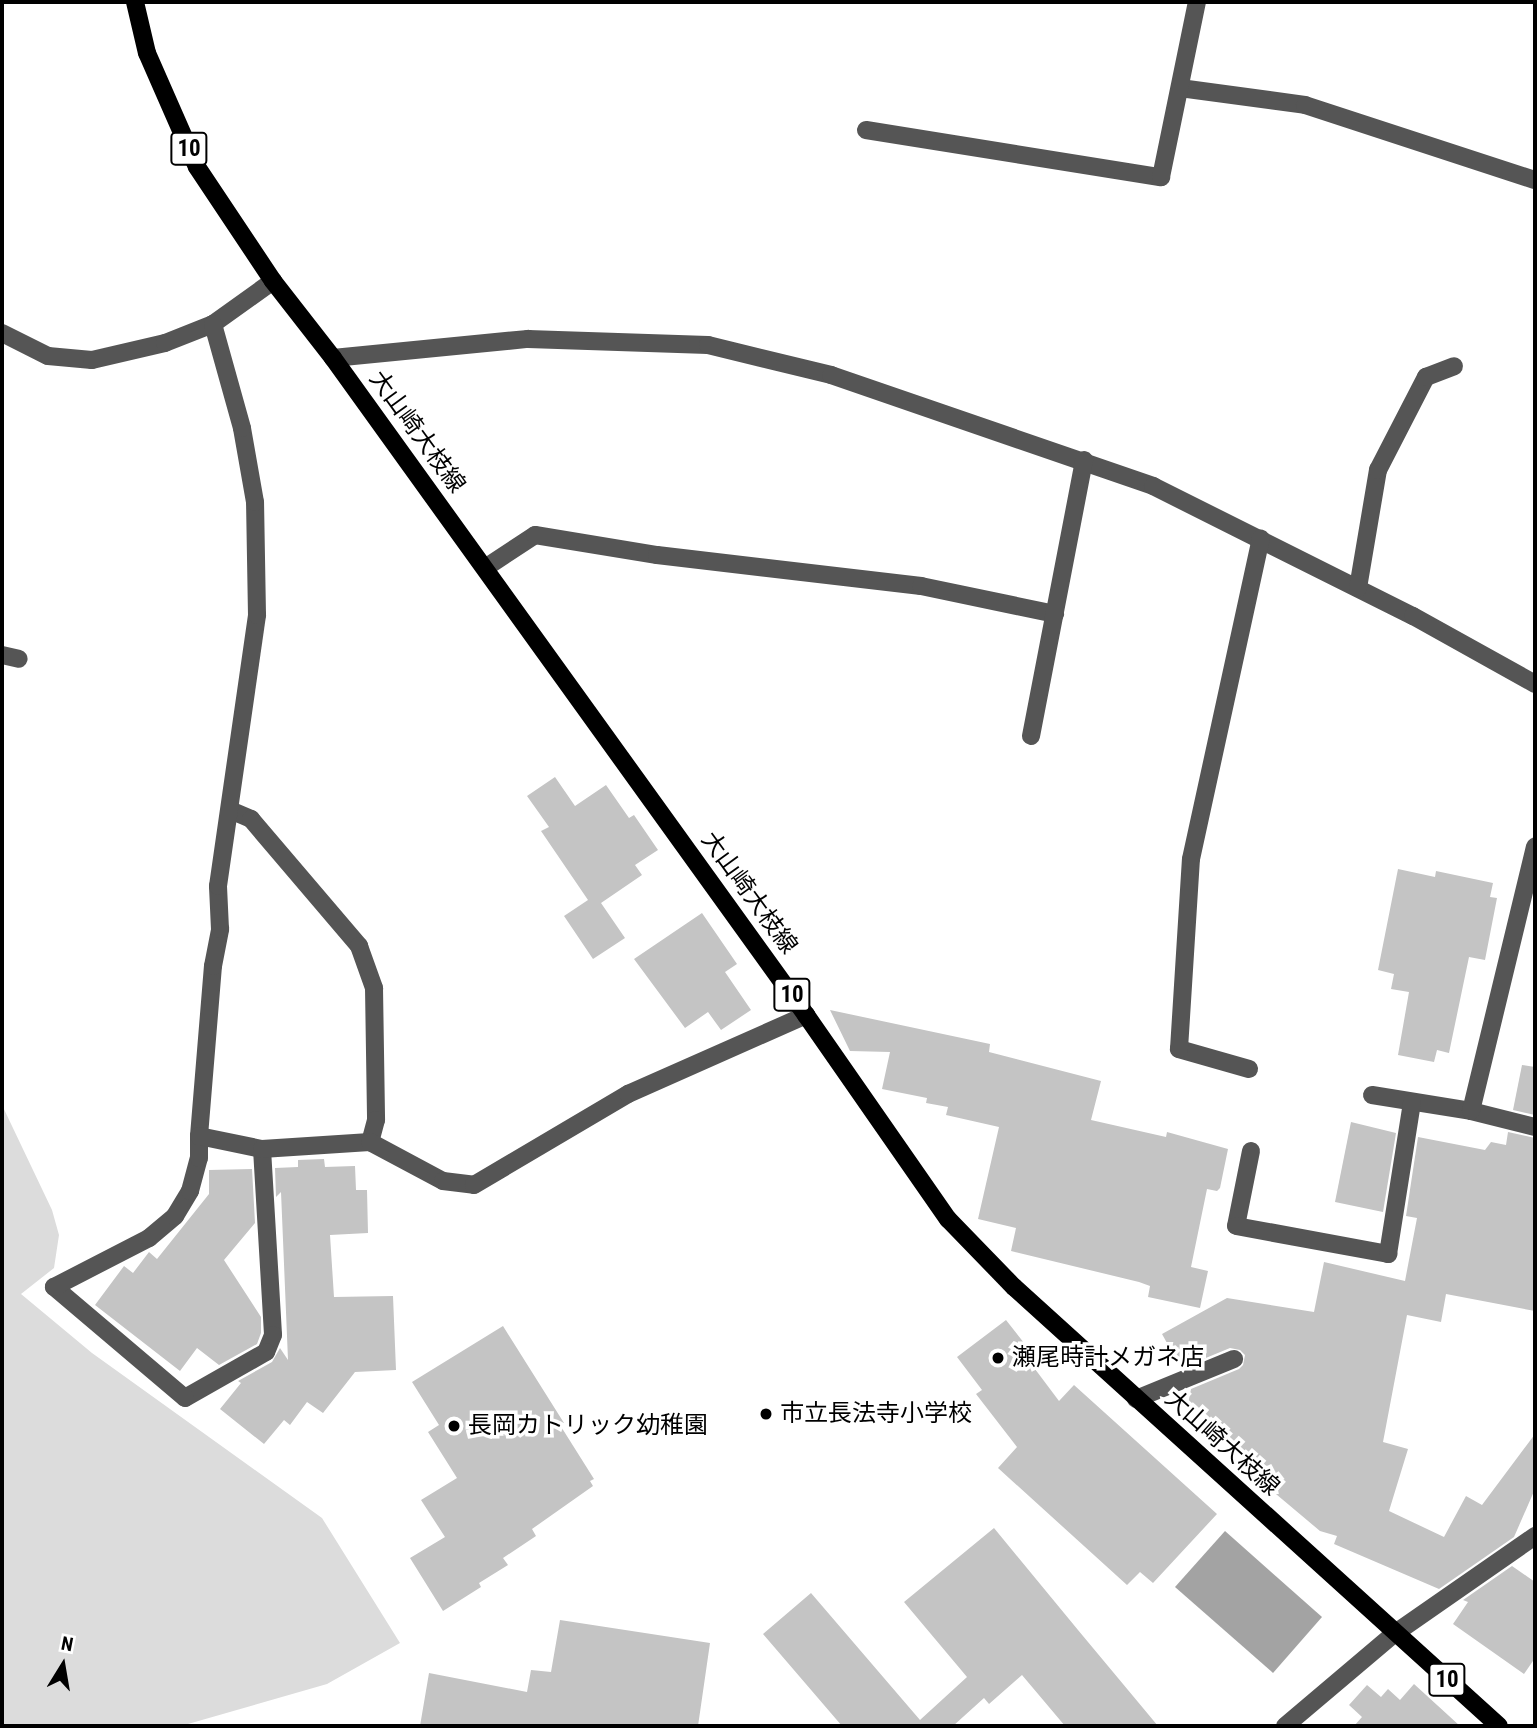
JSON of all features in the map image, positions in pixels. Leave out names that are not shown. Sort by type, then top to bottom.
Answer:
[{"type":"main road","name":"大山崎大枝線","points":[[135,2],[147,53],[197,167],[273,281],[333,358],[806,1014],[948,1219],[1014,1287],[1394,1634],[1499,1726]]},
{"type":"street","points":[[866,130],[1161,177],[1197,2]]},
{"type":"street","points":[[1180,88],[1305,105],[1535,180]]},
{"type":"street","points":[[2,333],[48,356],[92,360],[165,343],[213,324],[273,281]]},
{"type":"street","points":[[213,324],[242,428],[255,502],[257,615],[218,886],[220,929],[213,966],[199,1158],[190,1191],[175,1216],[149,1238],[54,1287],[185,1398],[266,1352],[273,1335],[262,1149]]},
{"type":"street","points":[[333,358],[528,339],[708,345],[831,375],[1153,486],[1358,588],[1535,684]]},
{"type":"street","points":[[1358,588],[1378,470],[1426,377],[1454,366]]},
{"type":"street","points":[[1031,736],[1084,460]]},
{"type":"street","points":[[485,568],[535,535],[657,555],[921,586],[1055,614]]},
{"type":"street","points":[[1249,1069],[1179,1049],[1191,859],[1261,539]]},
{"type":"street","points":[[230,810],[251,819],[359,946],[374,988],[376,1120],[370,1142]]},
{"type":"street","points":[[1471,1111],[1535,847]]},
{"type":"street","points":[[199,1136],[262,1149],[370,1142],[443,1181],[474,1185],[628,1094],[806,1014]]},
{"type":"street","points":[[1372,1094],[1412,1103],[1471,1111],[1535,1127]]},
{"type":"street","points":[[1251,1151],[1236,1226],[1388,1254],[1412,1103]]},
{"type":"street","points":[[1136,1399],[1234,1359]]},
{"type":"street","points":[[1285,1726],[1394,1634],[1535,1536]]},
{"type":"shaded area","points":[[2,1105],[52,1210],[59,1235],[54,1268],[21,1294],[92,1353],[322,1518],[400,1643],[327,1684],[181,1726],[2,1726]]},
{"type":"shaded area","points":[[1225,1531],[1322,1617],[1273,1673],[1175,1587]]},
{"type":"building","points":[[555,777],[575,806],[606,785],[629,818],[634,815],[658,850],[635,865],[642,875],[601,903],[625,938],[593,959],[564,916],[588,900],[541,831],[549,827],[527,796]]},
{"type":"building","points":[[1398,869],[1435,877],[1436,871],[1493,883],[1490,897],[1497,898],[1485,960],[1469,957],[1449,1053],[1437,1050],[1434,1062],[1398,1055],[1409,992],[1391,989],[1394,974],[1378,970]]},
{"type":"building","points":[[702,913],[737,964],[725,972],[751,1010],[721,1030],[708,1012],[685,1028],[634,959]]},
{"type":"building","points":[[830,1010],[990,1044],[989,1052],[1101,1081],[1091,1120],[1166,1137],[1167,1132],[1228,1149],[1220,1188],[1217,1191],[1207,1189],[1191,1267],[1208,1271],[1200,1308],[1148,1297],[1150,1286],[1139,1282],[1011,1251],[1016,1228],[978,1219],[999,1127],[946,1115],[948,1107],[926,1103],[927,1098],[882,1089],[890,1052],[850,1051]]},
{"type":"building","points":[[1522,1065],[1535,1067],[1535,1115],[1513,1110]]},
{"type":"building","points":[[1351,1122],[1396,1133],[1383,1212],[1335,1202]]},
{"type":"building","points":[[1508,1132],[1535,1138],[1535,1311],[1446,1294],[1441,1322],[1407,1315],[1383,1442],[1408,1449],[1389,1511],[1444,1537],[1466,1496],[1482,1505],[1535,1434],[1535,1489],[1514,1537],[1439,1589],[1334,1544],[1337,1536],[1320,1531],[1246,1469],[1250,1464],[1203,1422],[1185,1419],[1191,1389],[1239,1369],[1243,1365],[1245,1355],[1240,1350],[1230,1348],[1196,1362],[1199,1350],[1177,1361],[1162,1334],[1227,1298],[1314,1312],[1324,1262],[1405,1281],[1417,1218],[1406,1216],[1418,1137],[1485,1150],[1491,1142],[1506,1145]]},
{"type":"building","points":[[324,1159],[325,1167],[355,1166],[356,1190],[367,1190],[368,1233],[330,1235],[334,1297],[393,1296],[396,1370],[355,1372],[323,1413],[307,1402],[290,1425],[284,1420],[264,1444],[220,1409],[241,1383],[238,1381],[272,1362],[280,1348],[288,1360],[281,1192],[276,1197],[275,1168],[298,1167],[298,1160]]},
{"type":"building","points":[[252,1169],[255,1223],[224,1260],[261,1317],[261,1333],[257,1344],[219,1365],[197,1348],[180,1371],[95,1305],[124,1266],[133,1273],[149,1252],[157,1259],[209,1194],[209,1170]]},
{"type":"building","points":[[1006,1320],[1028,1348],[1023,1353],[1059,1401],[1074,1385],[1217,1514],[1153,1583],[1140,1572],[1127,1585],[998,1468],[1017,1447],[976,1394],[982,1390],[957,1357]]},
{"type":"building","points":[[503,1326],[564,1423],[560,1425],[594,1479],[590,1481],[593,1486],[532,1529],[536,1536],[503,1558],[508,1565],[479,1583],[481,1587],[443,1611],[410,1558],[445,1537],[421,1500],[457,1478],[428,1432],[439,1425],[412,1382]]},
{"type":"building","points":[[994,1528],[1158,1726],[1065,1726],[1022,1675],[989,1704],[984,1698],[953,1726],[842,1726],[763,1634],[811,1593],[920,1720],[967,1677],[904,1602]]},
{"type":"building","points":[[1512,1566],[1535,1582],[1535,1658],[1524,1674],[1453,1624],[1468,1602],[1463,1600]]},
{"type":"building","points":[[560,1620],[710,1643],[698,1726],[420,1726],[429,1673],[527,1692],[531,1670],[551,1672]]},
{"type":"building","points":[[1414,1684],[1460,1726],[1354,1726],[1362,1717],[1349,1705],[1367,1685],[1381,1697],[1388,1689],[1400,1700]]},
{"type":"place","name":"瀬尾時計メガネ店","points":[[998,1358]]},
{"type":"place","name":"市立長法寺小学校","points":[[766,1414]]},
{"type":"place","name":"長岡カトリック幼稚園","points":[[454,1426]]}]
